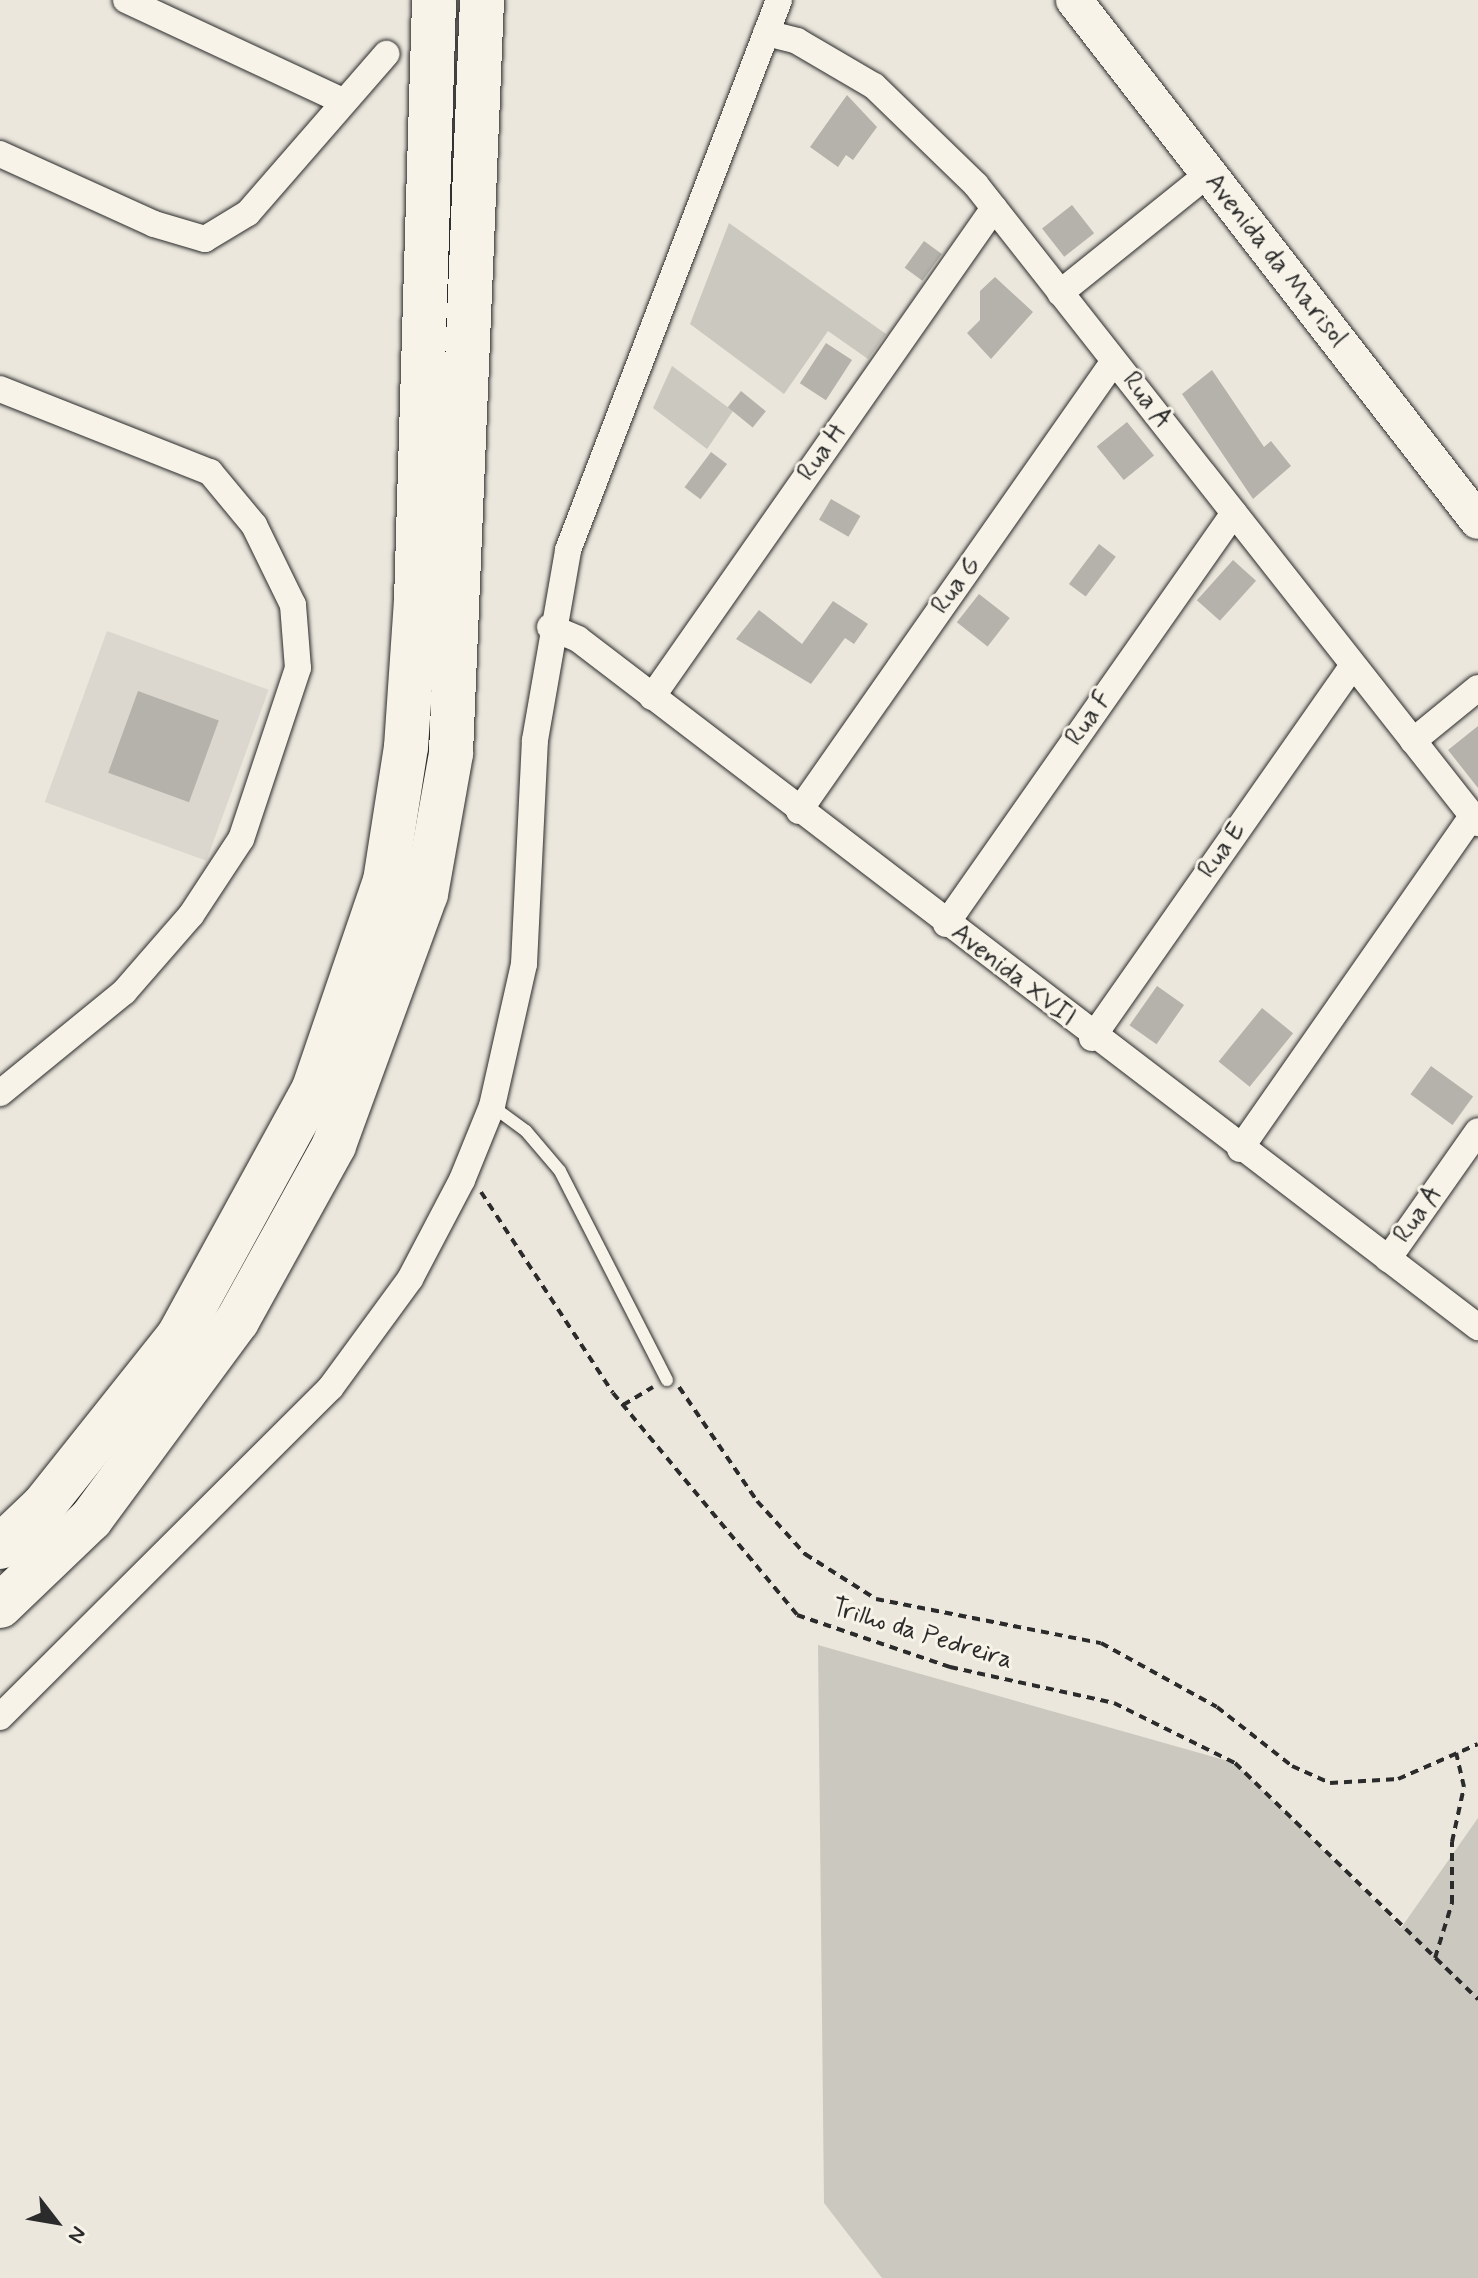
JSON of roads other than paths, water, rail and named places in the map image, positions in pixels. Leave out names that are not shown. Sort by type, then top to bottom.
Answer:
[{"type":"highway","points":[[0,1547],[44,1505],[194,1310],[314,1088],[385,881],[406,747],[416,601],[434,0]]},
{"type":"highway","points":[[0,1606],[91,1519],[237,1321],[334,1145],[426,894],[451,753],[482,0]]},
{"type":"street","points":[[126,0],[343,101]]},
{"type":"street","points":[[0,1717],[331,1387],[410,1279],[462,1180],[492,1106],[524,964],[535,740],[550,627],[588,485],[779,0]]},
{"type":"street","name":"Avenida da Marisol","points":[[1074,0],[1478,521]]},
{"type":"street","name":"Rua A","points":[[766,33],[797,41],[874,86],[994,208],[1475,820]]},
{"type":"street","points":[[0,154],[154,224],[205,239],[248,213],[386,54]]},
{"type":"street","points":[[1060,293],[1208,174]]},
{"type":"street","name":"Rua H","points":[[652,697],[994,208]]},
{"type":"street","name":"Rua G","points":[[799,811],[1114,361]]},
{"type":"street","points":[[0,1093],[124,992],[191,915],[241,839],[298,668],[293,605],[254,525],[210,472],[12,394]]},
{"type":"street","name":"Rua F","points":[[946,924],[1234,513]]},
{"type":"street","name":"Avenida XVII","points":[[550,627],[578,639],[1092,1038],[1478,1327]]},
{"type":"street","name":"Rua E","points":[[1092,1038],[1353,665]]},
{"type":"street","points":[[1413,741],[1478,688]]},
{"type":"street","points":[[1240,1149],[1475,820]]},
{"type":"street","name":"Rua A","points":[[1388,1259],[1478,1131]]},
{"type":"lane","points":[[492,1106],[526,1131],[560,1171],[667,1380]]}]
